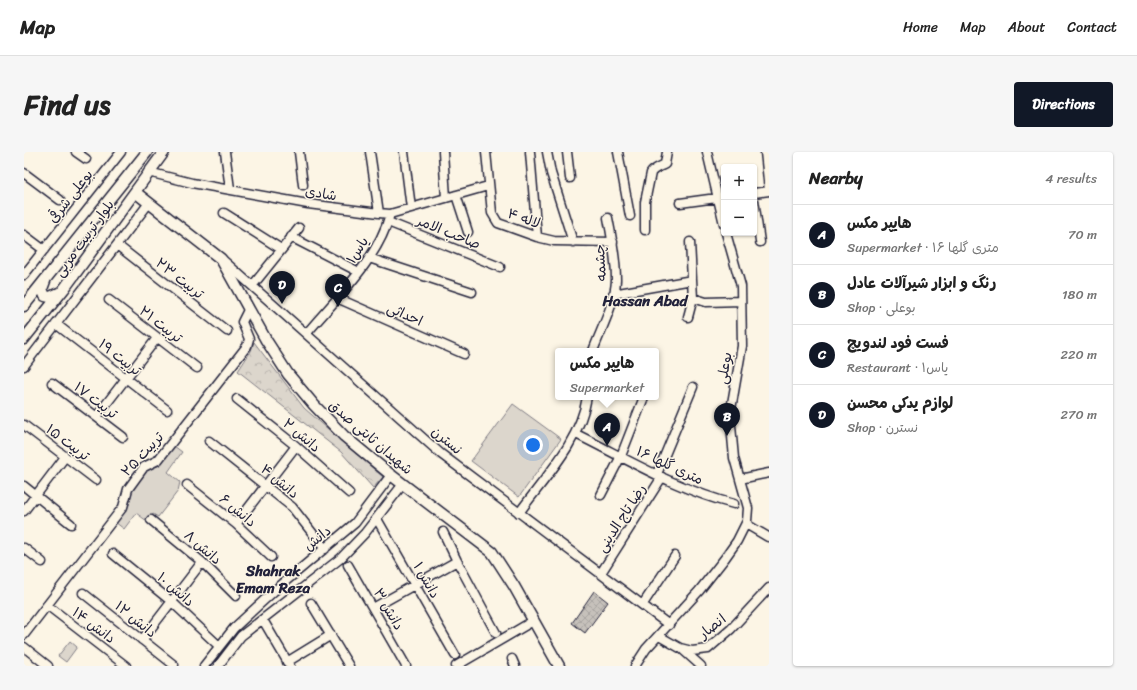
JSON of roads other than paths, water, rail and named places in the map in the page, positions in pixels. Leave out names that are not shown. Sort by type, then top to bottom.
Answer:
[{"type":"main road","name":"بلوار تربیت مربی","points":[[24,306],[147,152]]},
{"type":"main road","name":"بلوار تربیت مربی","points":[[24,339],[64,289],[164,152]]},
{"type":"main road","name":"شهیدان ثابتی صدق","points":[[134,192],[221,259],[248,310],[281,363],[314,405],[344,436],[391,475],[492,552],[500,563],[559,666]]},
{"type":"main road","points":[[48,276],[42,289],[45,296],[54,296],[64,289]]},
{"type":"street","points":[[76,152],[86,159]]},
{"type":"street","name":"بوعلی شرقی","points":[[24,275],[121,152]]},
{"type":"street","points":[[224,152],[230,190]]},
{"type":"street","points":[[299,152],[303,185]]},
{"type":"street","points":[[370,152],[379,213]]},
{"type":"street","points":[[404,152],[411,208]]},
{"type":"street","points":[[443,152],[446,198]]},
{"type":"street","name":"لاله ۴","points":[[486,152],[488,186],[495,220],[498,223],[537,237],[554,241],[613,242]]},
{"type":"street","points":[[530,152],[537,237]]},
{"type":"street","points":[[547,152],[551,173],[573,242]]},
{"type":"street","points":[[567,152],[570,178]]},
{"type":"street","points":[[618,152],[630,216]]},
{"type":"street","points":[[644,230],[645,202],[651,173],[653,169],[660,168],[665,164],[667,152]]},
{"type":"street","points":[[680,203],[720,197],[707,152]]},
{"type":"street","points":[[757,192],[769,190],[765,152]]},
{"type":"street","name":"شادی","points":[[148,172],[230,190],[315,205],[390,214],[488,186]]},
{"type":"street","points":[[24,173],[60,200]]},
{"type":"street","points":[[456,195],[468,232]]},
{"type":"street","points":[[24,366],[149,203]]},
{"type":"street","points":[[224,213],[281,249]]},
{"type":"street","name":"یاس۱","points":[[307,333],[359,272],[369,258],[388,222],[390,214]]},
{"type":"street","name":"چشمه","points":[[594,348],[611,306],[616,281],[613,242],[608,218]]},
{"type":"street","points":[[757,221],[760,242]]},
{"type":"street","name":"صاحب الامر","points":[[388,222],[500,267]]},
{"type":"street","points":[[253,285],[299,228]]},
{"type":"street","points":[[24,235],[44,250]]},
{"type":"street","name":"بوعلی","points":[[635,666],[646,649],[699,591],[725,558],[737,541],[746,524],[748,508],[734,458],[730,415],[742,346],[741,286],[727,236]]},
{"type":"street","points":[[291,238],[359,272]]},
{"type":"street","points":[[688,317],[693,298],[690,242]]},
{"type":"street","name":"تربیت ۲۳","points":[[117,245],[227,331]]},
{"type":"street","points":[[369,258],[472,292]]},
{"type":"street","name":"نسترن","points":[[221,259],[253,285],[441,454],[669,624]]},
{"type":"street","points":[[613,294],[692,280]]},
{"type":"street","name":"احداثی","points":[[337,298],[464,354]]},
{"type":"street","points":[[693,298],[706,302],[741,301]]},
{"type":"street","name":"تربیت ۲۱","points":[[109,300],[197,368]]},
{"type":"street","name":"تربیت ۲۵","points":[[24,635],[122,507],[128,489],[144,467],[158,460],[247,346],[249,339],[242,322],[248,310]]},
{"type":"street","name":"تربیت ۱۹","points":[[56,324],[167,410]]},
{"type":"street","points":[[97,416],[157,338]]},
{"type":"street","name":"تربیت ۱۷","points":[[52,383],[124,438]]},
{"type":"street","name":"رضا تاج الدینی","points":[[601,573],[660,476],[693,387]]},
{"type":"street","name":"دانش ۲","points":[[237,399],[296,446],[349,492]]},
{"type":"street","points":[[520,513],[576,434],[585,410],[587,400]]},
{"type":"street","points":[[602,495],[621,456],[643,400]]},
{"type":"street","name":"تربیت ۱۵","points":[[24,425],[96,480]]},
{"type":"street","name":"۱۶ متری گلها","points":[[576,434],[660,476],[706,496],[734,504]]},
{"type":"street","name":"دانش ۴","points":[[209,441],[267,485],[292,507],[325,549]]},
{"type":"street","points":[[236,524],[296,446]]},
{"type":"street","points":[[24,511],[65,457]]},
{"type":"street","points":[[740,479],[769,473]]},
{"type":"street","name":"دانش","points":[[204,666],[234,628],[274,591],[355,522],[391,475]]},
{"type":"street","name":"دانش","points":[[218,666],[241,636],[340,558],[377,519],[403,484]]},
{"type":"street","name":"دانش ۶","points":[[187,485],[236,524],[271,557]]},
{"type":"street","points":[[24,486],[71,524]]},
{"type":"street","name":"دانش ۱","points":[[377,519],[455,655]]},
{"type":"street","name":"دانش ۸","points":[[151,520],[202,562],[236,596]]},
{"type":"street","points":[[746,524],[768,537]]},
{"type":"street","points":[[443,532],[496,633]]},
{"type":"street","points":[[24,548],[42,562]]},
{"type":"street","name":"دانش ۱۰","points":[[113,554],[172,602],[219,646]]},
{"type":"street","points":[[643,604],[674,556]]},
{"type":"street","points":[[373,608],[457,561]]},
{"type":"street","points":[[142,640],[202,562]]},
{"type":"street","name":"دانش ۳","points":[[348,565],[406,666]]},
{"type":"street","name":"انصار","points":[[659,636],[680,648],[692,651],[708,649],[731,629],[769,588]]},
{"type":"street","name":"دانش ۱۲","points":[[83,593],[174,665]]},
{"type":"street","points":[[311,603],[349,666]]},
{"type":"street","name":"دانش ۱۴","points":[[47,605],[126,666]]},
{"type":"street","points":[[263,620],[289,664],[331,635]]},
{"type":"street","points":[[456,666],[533,621]]},
{"type":"street","points":[[234,628],[241,636]]},
{"type":"street","points":[[24,647],[48,666]]},
{"type":"street","points":[[680,648],[701,666]]},
{"type":"place","name":"لوازم یدکی محسن","points":[[282,304]]},
{"type":"place","name":"فست فود لندویچ","points":[[338,307]]},
{"type":"place","name":"رنگ و ابزار شیرآلات عادل","points":[[727,436]]},
{"type":"place","name":"هایپر مکس","points":[[607,446]]},
{"type":"district","name":"Hassan Abad","points":[[645,301]]},
{"type":"district","name":"Shahrak Emam Reza","points":[[273,580]]}]
